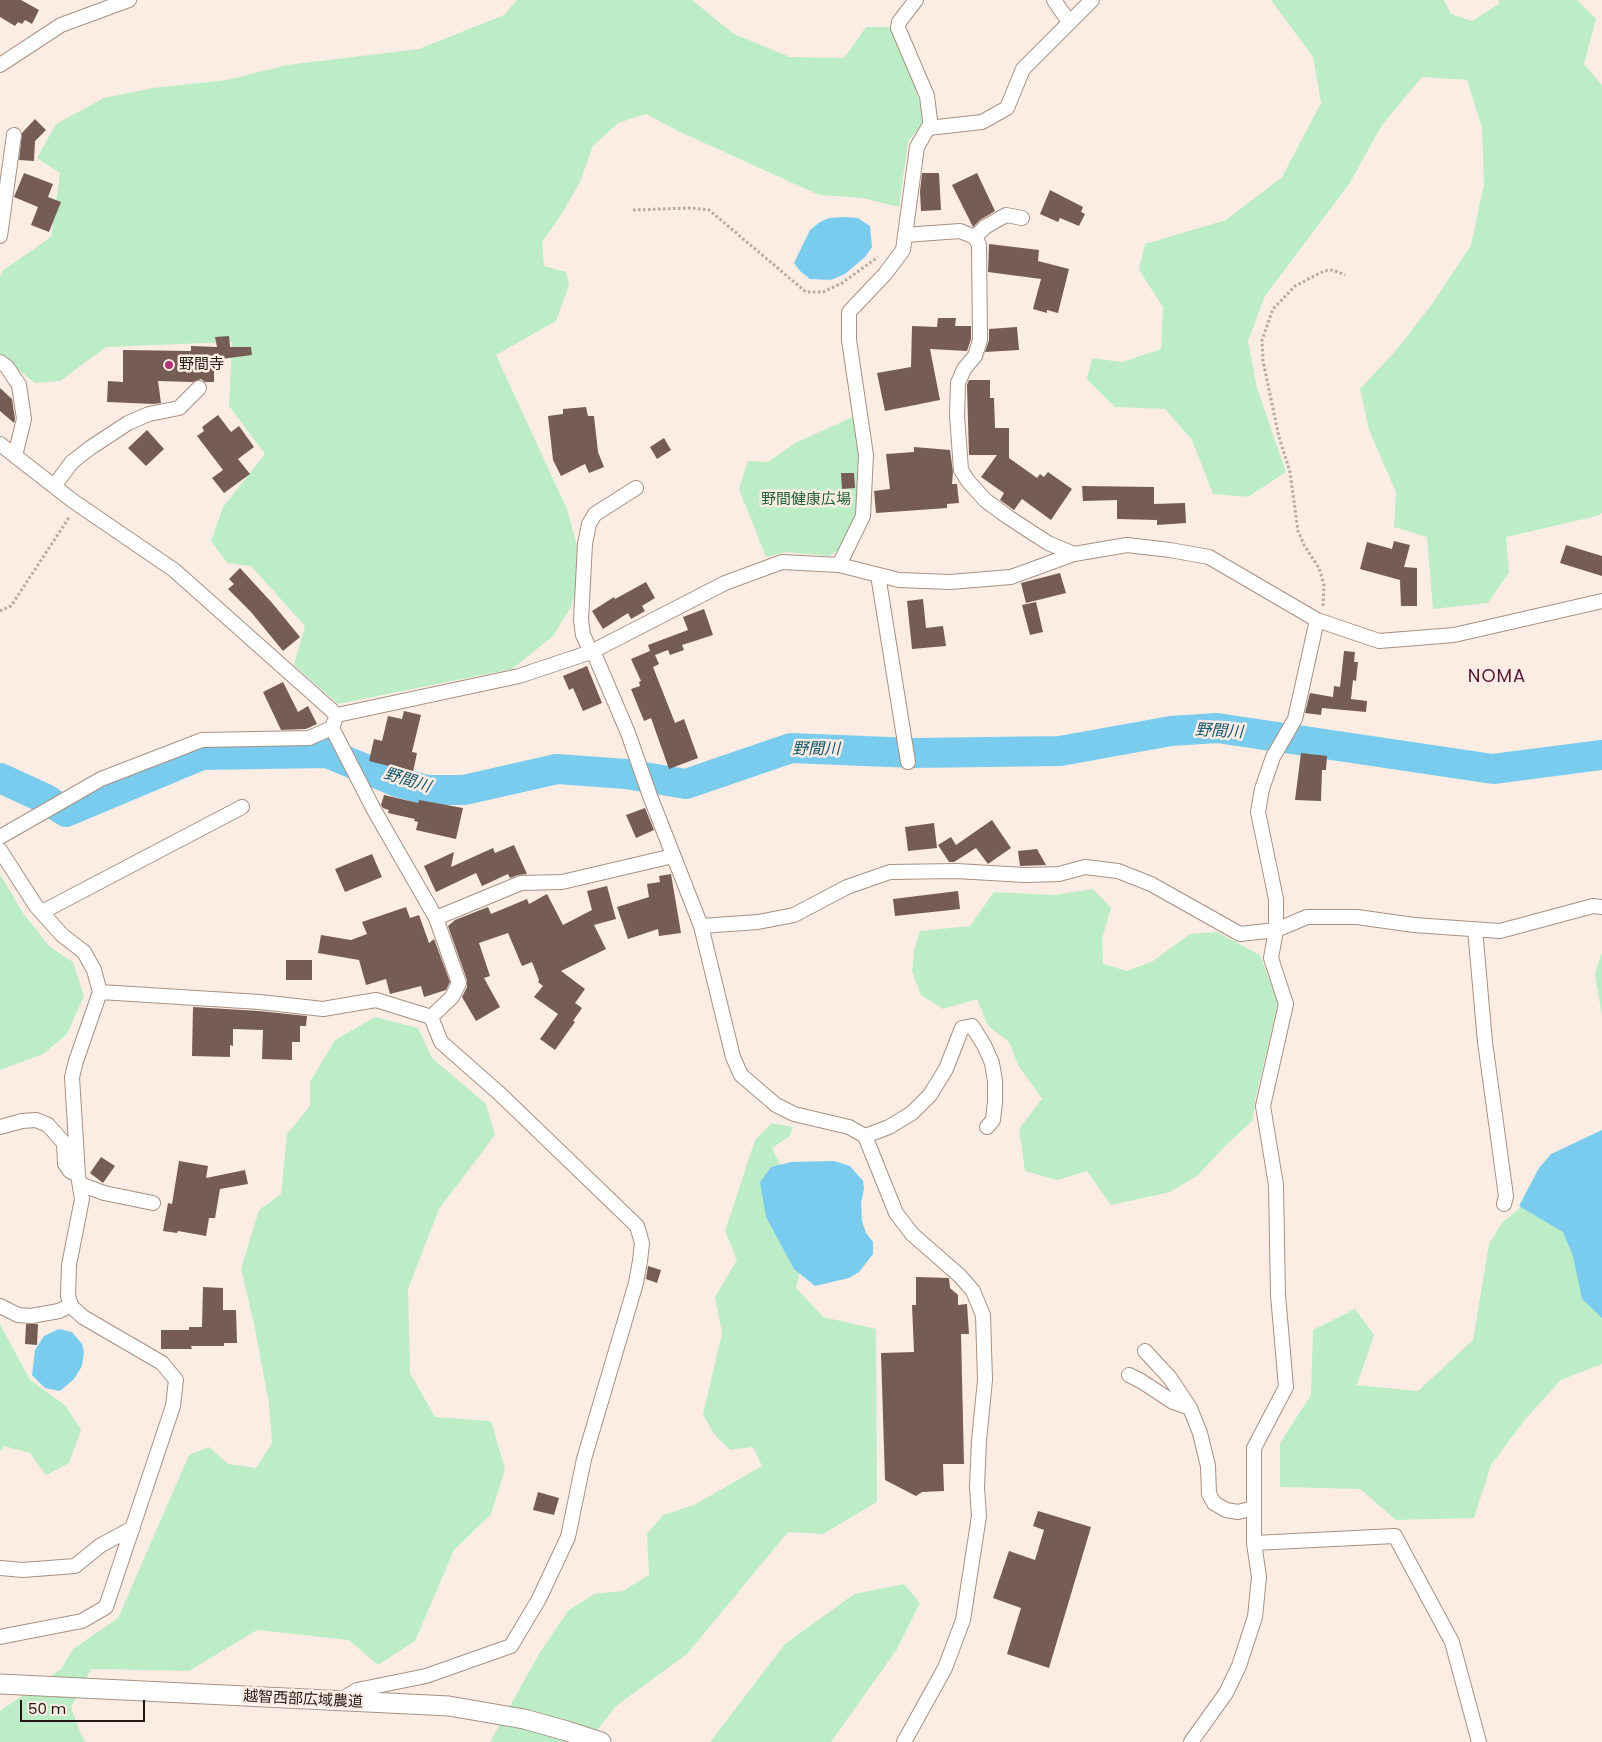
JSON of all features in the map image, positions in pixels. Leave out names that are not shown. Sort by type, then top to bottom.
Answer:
[{"type":"street","points":[[0,65],[61,24],[128,0]]},
{"type":"street","points":[[916,0],[899,22],[898,28],[927,96],[931,128]]},
{"type":"street","points":[[1054,0],[1069,22]]},
{"type":"street","points":[[839,565],[863,516],[866,455],[849,340],[849,312],[886,274],[903,250],[917,147],[928,128],[982,122],[1007,108],[1023,69],[1092,0]]},
{"type":"street","points":[[0,236],[14,135]]},
{"type":"street","points":[[975,237],[986,227],[1006,215],[1022,218]]},
{"type":"street","points":[[904,240],[960,231],[975,237],[979,245],[980,340],[975,356],[964,369],[958,384],[957,415],[961,470],[985,500],[1048,543],[1074,554]]},
{"type":"street","points":[[0,362],[19,385],[24,418],[15,456]]},
{"type":"street","points":[[54,486],[72,462],[96,443],[128,423],[148,414],[178,408],[199,388]]},
{"type":"street","points":[[0,444],[78,504],[174,570],[337,715]]},
{"type":"street","points":[[636,488],[595,514],[589,524],[585,544],[581,620],[583,635],[628,733],[701,926],[732,1057],[741,1075],[776,1105],[794,1114],[848,1127],[865,1136],[896,1213],[912,1234],[954,1270],[972,1291],[983,1315],[985,1380],[977,1487],[980,1516],[963,1620],[945,1668],[904,1742]]},
{"type":"street","points":[[337,715],[519,676],[592,652],[724,583],[782,562],[839,565],[899,580],[950,582],[1011,576],[1074,554],[1127,545],[1170,550],[1209,557],[1317,620],[1379,641],[1454,635],[1602,601]]},
{"type":"street","points":[[878,575],[908,762]]},
{"type":"street","points":[[1191,1742],[1226,1693],[1239,1666],[1255,1617],[1259,1578],[1254,1543],[1254,1448],[1286,1386],[1278,1295],[1276,1185],[1263,1106],[1286,1004],[1271,958],[1276,930],[1276,899],[1258,812],[1262,789],[1273,757],[1295,719],[1317,620]]},
{"type":"street","points":[[0,837],[101,779],[202,740],[309,738],[332,728],[337,715]]},
{"type":"street","points":[[332,728],[374,810],[436,918],[459,982],[452,997],[431,1017]]},
{"type":"street","points":[[42,912],[242,808]]},
{"type":"street","points":[[0,850],[42,912],[62,935],[84,952],[94,970],[100,992],[72,1077],[82,1199],[69,1265],[68,1296],[73,1308],[83,1317],[162,1363],[176,1380],[174,1406],[106,1607],[82,1621],[0,1637]]},
{"type":"street","points":[[436,918],[521,883],[562,882],[673,856]]},
{"type":"street","points":[[701,926],[758,922],[794,915],[847,887],[890,872],[956,870],[1024,875],[1059,874],[1085,867],[1118,871],[1151,884],[1240,934],[1276,930],[1307,917],[1357,918],[1414,925],[1500,931],[1593,906],[1602,907]]},
{"type":"street","points":[[1475,929],[1485,1042],[1506,1196],[1504,1204]]},
{"type":"street","points":[[100,992],[260,1002],[323,1009],[376,1000],[431,1017]]},
{"type":"street","points":[[338,1701],[357,1690],[426,1676],[511,1646],[539,1599],[568,1537],[584,1459],[636,1283],[640,1261],[642,1243],[637,1226],[500,1094],[441,1042],[431,1017]]},
{"type":"street","points":[[865,1136],[889,1127],[912,1113],[930,1095],[946,1069],[962,1028],[972,1026],[984,1045],[992,1063],[995,1081],[993,1120],[987,1127]]},
{"type":"street","points":[[0,1127],[22,1121],[36,1120],[48,1125],[64,1142],[65,1164],[79,1180],[104,1193],[153,1203]]},
{"type":"street","points":[[0,1306],[18,1315],[31,1316],[59,1311],[71,1305]]},
{"type":"street","points":[[1145,1351],[1170,1378],[1190,1408],[1200,1433],[1208,1466],[1210,1494],[1214,1503],[1226,1510],[1238,1512],[1254,1508]]},
{"type":"street","points":[[1130,1375],[1173,1402],[1190,1408]]},
{"type":"street","points":[[0,1568],[23,1570],[75,1566],[101,1545],[133,1528]]},
{"type":"street","points":[[1254,1543],[1395,1536],[1452,1642],[1479,1742]]},
{"type":"street","name":"越智西部広域農道","points":[[0,1684],[449,1706],[524,1719],[601,1742]]},
{"type":"path","points":[[633,210],[690,208],[709,210],[806,292],[823,292],[836,286],[904,240]]},
{"type":"path","points":[[1317,620],[1323,608],[1324,585],[1319,568],[1298,532],[1290,472],[1279,437],[1263,361],[1262,340],[1273,309],[1295,286],[1324,271],[1333,270],[1345,275]]},
{"type":"path","points":[[0,611],[11,606],[78,504]]},
{"type":"green space","points":[[517,0],[692,0],[734,34],[790,57],[844,58],[866,27],[893,27],[926,119],[908,142],[899,207],[862,198],[819,195],[678,131],[646,114],[618,123],[593,146],[580,182],[561,215],[542,242],[544,266],[566,272],[569,285],[556,321],[496,355],[567,509],[583,567],[571,607],[553,636],[512,669],[338,704],[294,665],[305,626],[251,566],[227,563],[211,541],[223,507],[265,454],[229,406],[232,342],[106,347],[60,381],[35,383],[0,355],[0,276],[2,271],[51,237],[60,173],[37,158],[56,124],[104,98],[153,88],[227,80],[287,65],[419,49],[504,15]]},
{"type":"green space","points":[[1271,0],[1444,0],[1451,14],[1472,21],[1499,4],[1499,0],[1577,0],[1596,19],[1584,64],[1602,85],[1602,513],[1597,516],[1506,537],[1509,572],[1488,603],[1433,609],[1427,537],[1394,527],[1396,492],[1369,430],[1360,389],[1398,348],[1432,304],[1471,245],[1484,184],[1482,128],[1467,80],[1422,77],[1382,125],[1349,184],[1265,296],[1248,341],[1257,388],[1286,472],[1248,497],[1213,494],[1192,440],[1165,409],[1115,407],[1087,379],[1092,358],[1122,362],[1161,349],[1163,307],[1139,270],[1145,244],[1226,220],[1282,177],[1321,103],[1313,57]]},
{"type":"green space","name":"野間健康広場","points":[[853,417],[859,439],[860,513],[841,548],[829,556],[786,552],[766,557],[739,489],[748,461],[768,462],[795,443]]},
{"type":"green space","points":[[0,874],[23,913],[50,947],[73,962],[84,996],[67,1034],[43,1054],[0,1070]]},
{"type":"green space","points":[[1093,889],[1111,908],[1102,939],[1103,964],[1127,971],[1153,961],[1190,934],[1217,932],[1260,955],[1278,1003],[1255,1101],[1253,1120],[1197,1176],[1170,1192],[1111,1205],[1087,1171],[1057,1180],[1025,1171],[1019,1129],[1042,1099],[1018,1065],[1009,1042],[988,1026],[977,999],[943,1009],[921,995],[912,972],[914,951],[920,931],[970,926],[994,892],[1054,895]]},
{"type":"green space","points":[[1602,952],[1602,1017],[1595,973]]},
{"type":"green space","points":[[375,1017],[418,1028],[432,1058],[486,1104],[495,1135],[439,1209],[408,1289],[410,1373],[435,1417],[491,1421],[505,1469],[491,1514],[454,1550],[415,1641],[378,1665],[349,1640],[257,1630],[189,1671],[91,1669],[71,1707],[81,1735],[86,1742],[0,1742],[0,1711],[61,1669],[73,1649],[118,1618],[189,1455],[209,1447],[228,1464],[256,1468],[272,1443],[269,1404],[254,1324],[241,1269],[259,1210],[281,1194],[287,1134],[310,1106],[310,1082],[335,1040]]},
{"type":"green space","points":[[772,1123],[793,1127],[790,1136],[772,1148],[788,1181],[805,1249],[796,1288],[823,1317],[876,1329],[877,1502],[823,1534],[788,1532],[687,1654],[616,1706],[588,1742],[490,1742],[539,1654],[568,1611],[594,1594],[623,1591],[649,1575],[647,1534],[663,1515],[694,1505],[762,1466],[753,1447],[730,1450],[714,1434],[703,1414],[722,1333],[715,1297],[737,1260],[725,1231],[755,1140]]},
{"type":"green space","points":[[1602,1159],[1602,1364],[1561,1380],[1527,1417],[1491,1465],[1474,1518],[1396,1520],[1360,1489],[1280,1487],[1280,1443],[1311,1395],[1313,1330],[1355,1309],[1374,1335],[1357,1385],[1418,1391],[1473,1340],[1489,1244],[1502,1223],[1541,1190]]},
{"type":"green space","points":[[0,1324],[30,1380],[65,1405],[81,1430],[69,1463],[46,1475],[30,1453],[4,1446],[0,1451]]},
{"type":"green space","points":[[904,1584],[920,1603],[897,1649],[831,1742],[710,1742],[785,1644],[854,1594]]},
{"type":"water","points":[[829,218],[858,218],[870,226],[872,247],[865,257],[845,274],[831,280],[810,279],[794,263],[810,230]]},
{"type":"water","points":[[1602,1130],[1602,1318],[1582,1299],[1573,1256],[1563,1232],[1519,1206],[1539,1168],[1551,1154]]},
{"type":"water","points":[[834,1161],[850,1166],[863,1181],[862,1221],[866,1233],[873,1242],[873,1254],[859,1272],[849,1278],[815,1286],[794,1269],[766,1217],[760,1182],[771,1167],[791,1162]]},
{"type":"water","points":[[59,1329],[72,1332],[82,1344],[84,1352],[82,1366],[74,1379],[60,1391],[45,1388],[32,1375],[35,1350],[44,1336]]},
{"type":"building","points":[[0,0],[21,0],[39,10],[32,24],[25,20],[22,24],[18,22],[15,26],[0,17]]},
{"type":"building","points":[[35,119],[46,130],[35,141],[34,161],[19,160],[22,133]]},
{"type":"building","points":[[24,173],[53,184],[48,197],[61,202],[49,232],[31,225],[38,207],[14,197]]},
{"type":"building","points":[[922,173],[939,173],[941,210],[921,211],[920,191]]},
{"type":"building","points":[[977,173],[995,211],[980,220],[973,227],[952,185]]},
{"type":"building","points":[[1050,190],[1083,207],[1081,212],[1085,214],[1079,226],[1060,218],[1058,222],[1040,214]]},
{"type":"building","points":[[989,244],[1039,250],[1038,261],[1069,269],[1058,313],[1047,310],[1047,313],[1033,309],[1041,279],[988,272]]},
{"type":"building","points":[[938,318],[956,318],[955,326],[971,326],[971,339],[967,351],[930,349],[940,400],[885,411],[877,373],[911,367],[912,326],[937,327]]},
{"type":"building","points":[[1017,327],[1019,350],[985,352],[989,340],[989,329]]},
{"type":"building","name":"野間寺","points":[[229,336],[230,347],[251,347],[252,355],[214,360],[214,382],[205,382],[201,379],[193,382],[158,381],[161,403],[107,402],[108,381],[123,382],[123,350],[191,351],[191,346],[217,347],[215,337]]},
{"type":"building","points":[[969,380],[990,380],[990,398],[994,398],[995,428],[1009,428],[1009,458],[1037,478],[1040,474],[1044,477],[1048,472],[1072,489],[1051,520],[1022,499],[1014,510],[1000,500],[1004,493],[981,477],[997,455],[969,455],[967,385]]},
{"type":"building","points":[[0,388],[12,399],[14,423],[0,411]]},
{"type":"building","points":[[586,407],[588,416],[594,416],[598,452],[604,467],[589,473],[585,464],[561,476],[553,460],[548,416],[563,414],[563,409]]},
{"type":"building","points":[[218,415],[231,432],[239,426],[254,447],[238,459],[250,474],[224,493],[212,478],[223,470],[197,436],[204,431],[202,427]]},
{"type":"building","points":[[147,430],[164,449],[146,466],[128,448]]},
{"type":"building","points":[[664,438],[671,450],[657,459],[650,447]]},
{"type":"building","points":[[914,447],[950,450],[953,472],[952,484],[957,484],[959,503],[947,504],[947,508],[876,513],[874,491],[890,489],[886,454],[914,452]]},
{"type":"building","points":[[841,473],[854,473],[855,488],[842,489]]},
{"type":"building","points":[[1082,486],[1154,487],[1154,504],[1185,503],[1186,523],[1157,525],[1157,520],[1117,519],[1117,500],[1083,501]]},
{"type":"building","points":[[1394,541],[1410,545],[1404,567],[1417,568],[1417,606],[1401,606],[1400,580],[1360,569],[1367,542],[1392,549]]},
{"type":"building","points":[[1566,545],[1602,556],[1602,576],[1560,563]]},
{"type":"building","points":[[240,568],[300,637],[283,651],[251,612],[228,589],[234,584],[229,579]]},
{"type":"building","points":[[1060,573],[1066,593],[1026,603],[1021,583]]},
{"type":"building","points":[[646,582],[655,598],[642,606],[645,611],[631,619],[628,613],[603,629],[592,611],[614,597],[615,599]]},
{"type":"building","points":[[923,599],[926,628],[943,626],[946,646],[912,649],[907,601]]},
{"type":"building","points":[[1036,602],[1043,632],[1030,635],[1022,605]]},
{"type":"building","points":[[704,609],[713,635],[682,645],[684,650],[670,655],[668,650],[655,655],[659,664],[653,667],[675,723],[684,719],[698,758],[669,769],[651,718],[644,721],[631,689],[640,686],[639,682],[641,681],[631,659],[650,651],[648,645],[688,630],[683,617]]},
{"type":"building","points":[[1344,651],[1355,652],[1354,662],[1358,662],[1356,681],[1353,680],[1351,699],[1367,701],[1366,712],[1322,708],[1321,715],[1305,713],[1310,693],[1333,697],[1334,686],[1340,687]]},
{"type":"building","points":[[587,666],[602,703],[583,711],[573,688],[569,690],[563,676]]},
{"type":"building","points":[[283,682],[298,712],[308,706],[317,724],[306,729],[281,730],[263,692]]},
{"type":"building","points":[[404,711],[421,715],[412,752],[417,753],[413,772],[369,761],[374,739],[382,741],[388,716],[402,719]]},
{"type":"building","points":[[1301,753],[1327,756],[1326,770],[1322,770],[1321,801],[1295,800]]},
{"type":"building","points":[[384,795],[418,803],[419,800],[463,808],[456,839],[416,830],[418,822],[414,821],[415,819],[388,813],[389,810],[381,805]]},
{"type":"building","points":[[645,808],[654,830],[636,838],[626,815]]},
{"type":"building","points":[[992,820],[1011,848],[988,864],[976,848],[954,862],[949,862],[938,845],[951,837],[956,845]]},
{"type":"building","points":[[934,823],[937,848],[908,851],[905,827]]},
{"type":"building","points":[[514,845],[527,874],[510,878],[508,874],[482,886],[476,873],[436,892],[424,866],[454,852],[451,867],[493,848],[495,853]]},
{"type":"building","points":[[1037,849],[1046,865],[1020,866],[1018,851]]},
{"type":"building","points":[[372,854],[382,877],[345,892],[335,869]]},
{"type":"building","points":[[671,874],[681,933],[659,936],[658,929],[628,939],[617,907],[649,897],[647,884],[660,882],[659,876]]},
{"type":"building","points":[[607,886],[616,919],[594,925],[606,949],[561,971],[585,989],[575,1003],[582,1008],[573,1021],[575,1022],[555,1050],[540,1039],[558,1014],[534,997],[543,986],[538,982],[539,980],[532,962],[522,966],[508,933],[479,943],[490,976],[484,978],[500,1007],[476,1021],[462,997],[467,987],[467,980],[448,926],[455,920],[488,907],[491,914],[527,899],[529,904],[547,894],[563,925],[592,910],[587,891]]},
{"type":"building","points":[[958,891],[960,909],[895,916],[893,899]]},
{"type":"building","points":[[406,907],[410,918],[419,915],[429,943],[434,939],[450,982],[446,990],[424,997],[421,986],[390,994],[386,979],[366,985],[359,960],[318,953],[321,935],[351,940],[367,934],[362,922]]},
{"type":"building","points":[[286,960],[312,960],[312,980],[286,980]]},
{"type":"building","points":[[193,1007],[307,1016],[306,1026],[300,1026],[300,1042],[292,1042],[292,1060],[262,1059],[263,1030],[233,1029],[233,1046],[230,1045],[230,1057],[192,1056]]},
{"type":"building","points":[[101,1157],[115,1166],[103,1183],[90,1173]]},
{"type":"building","points":[[179,1161],[208,1166],[206,1178],[245,1170],[248,1184],[220,1189],[215,1218],[209,1218],[206,1236],[178,1231],[177,1233],[163,1231],[168,1203],[172,1204]]},
{"type":"building","points":[[648,1266],[661,1270],[657,1283],[646,1279]]},
{"type":"building","points":[[916,1277],[949,1278],[950,1288],[958,1295],[958,1305],[967,1304],[969,1334],[961,1334],[964,1464],[943,1464],[944,1491],[922,1492],[916,1496],[885,1480],[881,1353],[914,1352],[912,1305],[916,1305]]},
{"type":"building","points":[[203,1287],[223,1288],[223,1310],[236,1310],[237,1343],[224,1343],[224,1346],[191,1346],[192,1349],[161,1349],[161,1330],[189,1330],[189,1327],[202,1327]]},
{"type":"building","points":[[26,1324],[38,1324],[37,1345],[25,1344]]},
{"type":"building","points":[[538,1492],[559,1498],[554,1515],[533,1510]]},
{"type":"building","points":[[1038,1511],[1091,1527],[1049,1668],[1007,1654],[1021,1608],[993,1598],[1009,1551],[1035,1560],[1044,1530],[1033,1526]]},
{"type":"waterway","name":"野間川","points":[[0,778],[46,799],[66,812],[202,755],[327,753],[397,782],[427,790],[464,790],[557,769],[626,774],[686,784],[791,748],[913,753],[1060,751],[1171,731],[1217,728],[1493,769],[1602,755]]},
{"type":"place","name":"野間寺","points":[[169,365]]},
{"type":"district","name":"NOMA","points":[[1497,677]]}]
